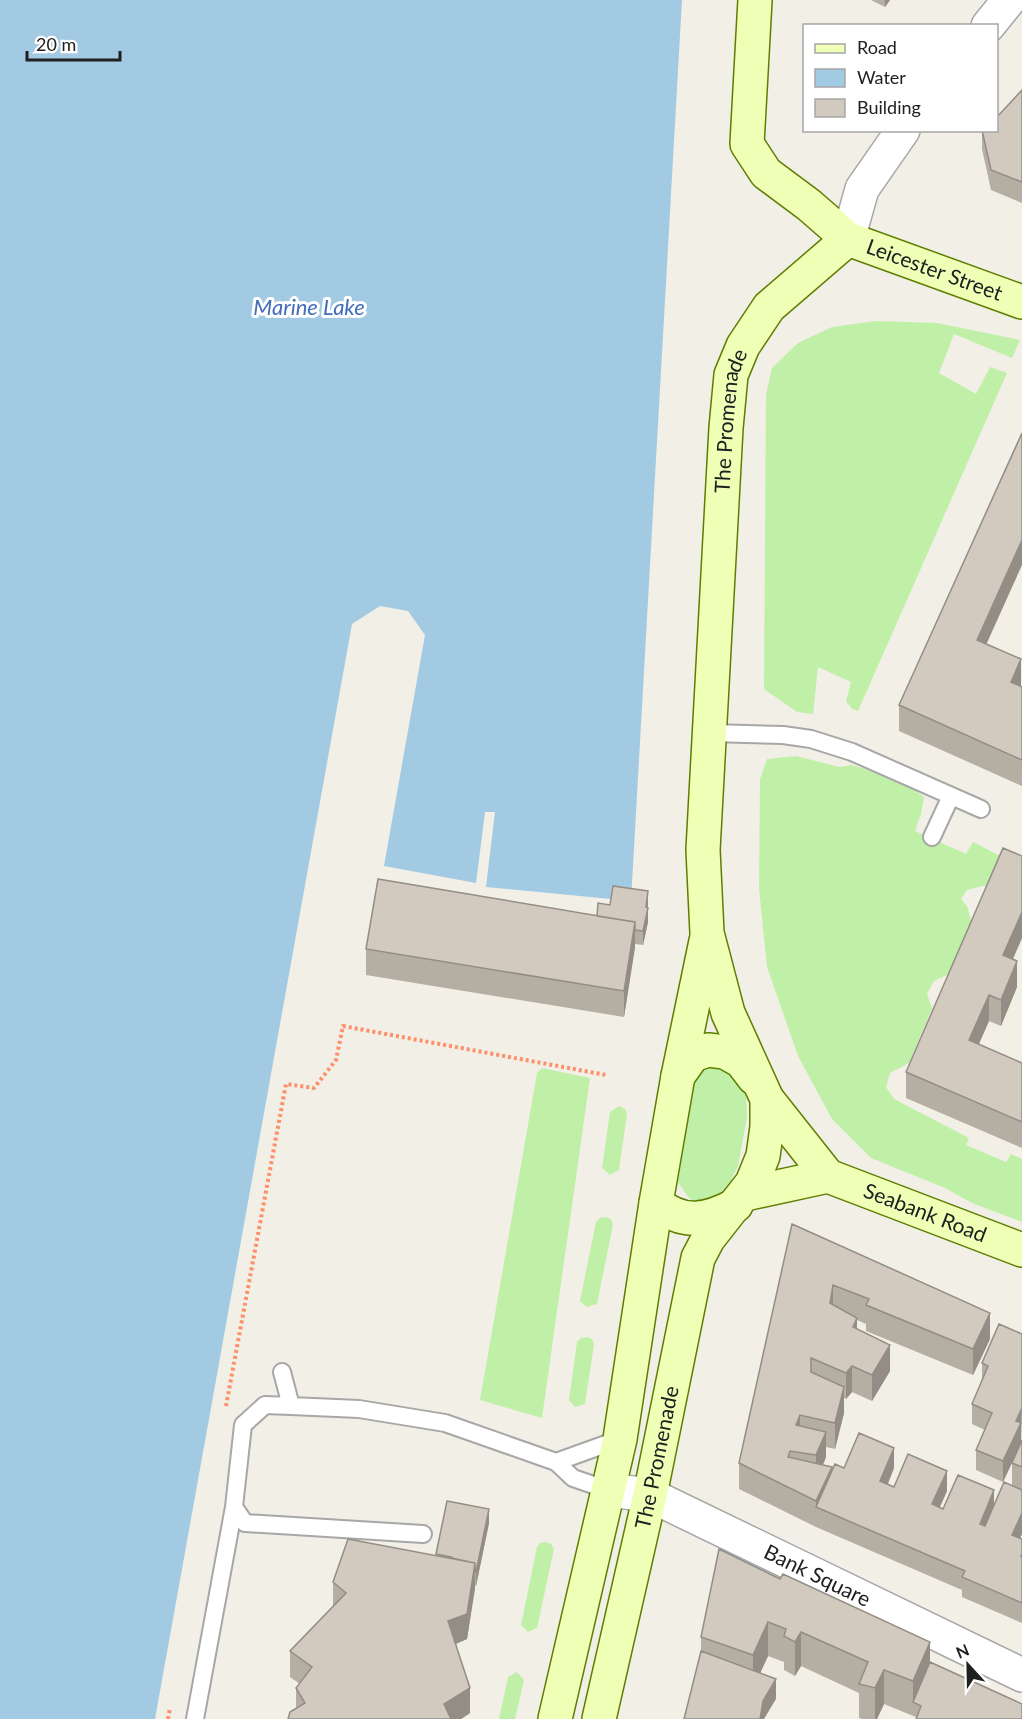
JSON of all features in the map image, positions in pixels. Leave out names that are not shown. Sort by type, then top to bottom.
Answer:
[{"type":"main road","points":[[755,0],[747,144],[766,173],[809,205],[848,239]]},
{"type":"main road","name":"Leicester Street","points":[[848,239],[1022,302]]},
{"type":"main road","name":"The Promenade","points":[[599,1719],[650,1495],[698,1258],[708,1239],[752,1183],[763,1156],[767,1127],[764,1093],[728,1014],[708,933],[703,850],[726,428],[731,375],[743,346],[769,307],[848,239]]},
{"type":"main road","name":"The Promenade","points":[[555,1719],[620,1439],[678,1076],[708,933]]},
{"type":"main road","points":[[656,1203],[674,1215],[687,1219],[718,1215],[741,1199],[828,1176],[741,1061],[725,1052],[708,1050],[693,1055],[678,1076]]},
{"type":"main road","name":"Seabank Road","points":[[828,1176],[1022,1250]]},
{"type":"main road","points":[[568,1661],[609,1676]]},
{"type":"street","points":[[990,24],[1009,0]]},
{"type":"street","points":[[848,239],[862,189],[902,132]]},
{"type":"street","name":"Bank Square","points":[[608,1490],[650,1495],[1022,1675]]},
{"type":"lane","points":[[711,733],[783,735],[811,739],[852,752],[981,809]]},
{"type":"lane","points":[[932,837],[951,796]]},
{"type":"lane","points":[[282,1372],[291,1406]]},
{"type":"lane","points":[[195,1719],[234,1508],[243,1425],[265,1405],[359,1409],[445,1423],[556,1462],[573,1478],[608,1490]]},
{"type":"lane","points":[[556,1462],[620,1439]]},
{"type":"lane","points":[[234,1508],[245,1523],[423,1534]]},
{"type":"path","points":[[225,1413],[286,1084],[314,1088],[336,1060],[343,1026],[606,1075]]},
{"type":"path","points":[[168,1719],[170,1707]]},
{"type":"green space","points":[[876,321],[937,323],[1020,340],[1012,358],[954,334],[939,373],[976,394],[990,367],[1007,373],[858,711],[852,709],[846,701],[851,682],[818,667],[813,714],[797,712],[764,689],[766,395],[772,368],[798,343],[832,327]]},
{"type":"green space","points":[[796,756],[839,767],[852,765],[899,780],[924,797],[915,831],[966,854],[973,842],[1004,858],[991,884],[967,890],[961,899],[967,906],[972,924],[951,973],[934,981],[927,994],[932,1008],[909,1063],[890,1073],[886,1087],[894,1099],[969,1138],[966,1145],[1006,1162],[1011,1154],[1022,1159],[1022,1222],[972,1203],[945,1188],[871,1158],[832,1119],[798,1056],[767,967],[759,888],[760,779],[767,759]]},
{"type":"green space","points":[[707,1063],[739,1073],[746,1094],[747,1117],[738,1166],[723,1197],[698,1204],[689,1198],[678,1182],[696,1072]]},
{"type":"green space","points":[[542,1068],[590,1078],[542,1418],[480,1400],[537,1073]]},
{"type":"green space","points":[[619,1106],[625,1109],[627,1114],[619,1170],[610,1175],[602,1168],[610,1112]]},
{"type":"green space","points":[[606,1217],[611,1219],[613,1225],[597,1304],[587,1307],[580,1301],[596,1222]]},
{"type":"green space","points":[[587,1337],[592,1339],[594,1344],[585,1404],[575,1407],[569,1400],[577,1342]]},
{"type":"green space","points":[[546,1542],[554,1549],[537,1628],[528,1632],[521,1625],[537,1547],[540,1543]]},
{"type":"green space","points":[[517,1672],[524,1680],[515,1719],[499,1719],[508,1677]]},
{"type":"water","name":"Marine Lake","points":[[0,0],[682,0],[631,901],[486,887],[495,812],[485,812],[476,883],[384,866],[425,635],[408,611],[380,606],[352,624],[155,1719],[0,1719]]},
{"type":"building","points":[[1022,90],[1022,182],[991,170],[982,132],[998,132],[998,116]]},
{"type":"building","points":[[1022,433],[1022,540],[977,640],[1021,659],[1011,682],[1022,687],[1022,760],[899,705]]},
{"type":"building","points":[[1003,848],[1022,856],[1022,912],[1003,955],[1017,961],[1001,1000],[989,995],[969,1040],[1022,1063],[1022,1122],[906,1072]]},
{"type":"building","points":[[378,879],[635,922],[624,991],[366,949]]},
{"type":"building","points":[[613,886],[648,891],[646,907],[648,908],[643,931],[635,930],[635,922],[597,916],[598,903],[610,905]]},
{"type":"building","points":[[792,1224],[990,1313],[973,1349],[866,1305],[869,1299],[833,1285],[830,1303],[857,1318],[853,1327],[890,1345],[872,1375],[852,1366],[846,1373],[811,1358],[811,1372],[844,1387],[835,1423],[800,1415],[796,1425],[826,1432],[816,1455],[790,1451],[788,1457],[832,1467],[816,1501],[739,1463]]},
{"type":"building","points":[[999,1324],[1022,1334],[1022,1408],[1016,1421],[1021,1423],[1003,1461],[976,1450],[992,1413],[972,1404],[988,1366],[982,1363]]},
{"type":"building","points":[[859,1433],[894,1448],[880,1481],[894,1487],[908,1454],[947,1471],[932,1504],[943,1509],[958,1475],[994,1490],[980,1524],[985,1526],[1004,1482],[1022,1490],[1022,1513],[1012,1535],[1022,1539],[1022,1603],[962,1577],[965,1571],[816,1507],[835,1464],[844,1468]]},
{"type":"building","points":[[1022,1440],[1022,1467],[1012,1463]]},
{"type":"building","points":[[447,1501],[489,1509],[476,1572],[475,1563],[436,1554]]},
{"type":"building","points":[[348,1539],[475,1563],[467,1614],[448,1621],[470,1688],[444,1704],[451,1719],[288,1719],[290,1712],[305,1703],[296,1688],[312,1667],[290,1651],[346,1593],[333,1582]]},
{"type":"building","points":[[719,1549],[780,1579],[783,1574],[930,1642],[913,1681],[884,1670],[875,1688],[859,1684],[868,1662],[801,1632],[795,1642],[784,1636],[786,1629],[768,1622],[753,1655],[701,1637]]},
{"type":"building","points":[[701,1651],[776,1679],[763,1701],[760,1719],[684,1719]]},
{"type":"building","points":[[930,1662],[1022,1704],[1022,1719],[916,1719],[921,1706],[913,1702]]}]
